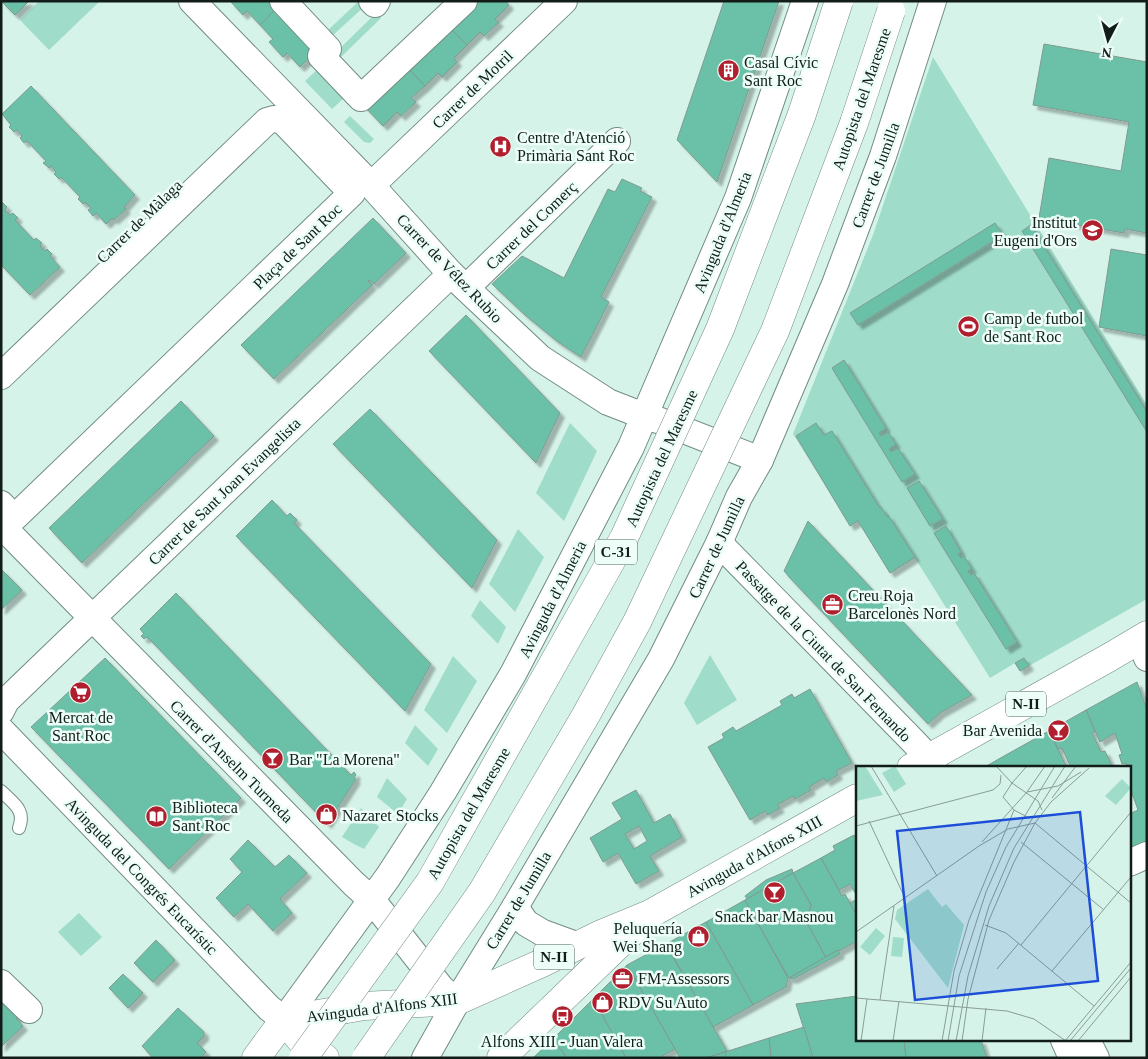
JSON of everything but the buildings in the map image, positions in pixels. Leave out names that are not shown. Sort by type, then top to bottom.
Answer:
[{"type":"main road","name":"Autopista del Maresme","points":[[303,1058],[430,882],[624,538],[720,329],[802,114],[839,1]]},
{"type":"main road","name":"Autopista del Maresme","points":[[366,1058],[482,892],[586,715],[637,622],[775,331],[854,124],[891,11]]},
{"type":"main road","name":"N-II","points":[[925,764],[1110,658],[1145,644]]},
{"type":"main road","name":"Avinguda d'Alfons XIII","points":[[256,1058],[284,1020],[364,1006],[457,1000],[576,945],[650,914],[856,799]]},
{"type":"main road","name":"Avinguda d'Alfons XIII","points":[[501,1058],[650,914]]},
{"type":"main road","points":[[284,1020],[304,1044],[325,1058]]},
{"type":"street","name":"Carrer de Vélez Rubio","points":[[192,1],[370,184],[458,281],[540,358],[608,402],[760,460]]},
{"type":"street","points":[[282,1],[328,49],[321,56],[361,98],[464,1]]},
{"type":"street","points":[[372,1],[375,4],[377,1]]},
{"type":"street","name":"Carrer de Motril","points":[[380,177],[564,1]]},
{"type":"street","name":"Avinguda d'Almeria","points":[[284,1020],[372,900],[443,792],[513,674],[632,447],[738,198],[805,1]]},
{"type":"street","name":"Carrer de Jumilla","points":[[425,1058],[457,1000],[515,906],[661,659],[739,497],[760,460],[836,284],[883,156],[934,1]]},
{"type":"street","name":"Carrer de Màlaga","points":[[1,353],[278,89]]},
{"type":"street","name":"Plaça de Sant Roc","points":[[1,376],[267,121],[274,119],[282,120],[352,193],[14,518],[1,504]]},
{"type":"street","name":"Carrer del Comerç","points":[[458,281],[617,141]]},
{"type":"street","name":"Carrer de Sant Joan Evangelista","points":[[1,711],[6,701],[92,618],[458,281]]},
{"type":"street","name":"Carrer d'Anselm Turmeda","points":[[1,525],[354,884],[372,900],[441,988],[457,1000]]},
{"type":"street","name":"Passatge de la Ciutat de San Fernando","points":[[718,544],[925,764]]},
{"type":"street","name":"Avinguda del Congrés Eucarístic","points":[[1,730],[256,994],[284,1020]]},
{"type":"street","points":[[1130,863],[1147,855]]},
{"type":"street","points":[[515,906],[526,923],[543,933],[576,945]]},
{"type":"street","points":[[1,982],[29,1010]]},
{"type":"street","points":[[1065,1042],[1072,1058]]},
{"type":"street","points":[[1088,1042],[1096,1058]]},
{"type":"lane","points":[[1,791],[21,812],[22,822],[19,828]]},
{"type":"green space","points":[[39,1],[100,1],[49,50],[20,20]]},
{"type":"green space","points":[[359,1],[364,1],[367,4],[332,36],[327,31]]},
{"type":"green space","points":[[376,13],[381,18],[340,58],[330,58]]},
{"type":"green space","name":"Camp de futbol de Sant Roc","points":[[933,57],[1147,405],[1147,599],[1020,671],[1015,663],[990,678],[915,558],[890,573],[858,520],[850,525],[793,434],[873,235]]},
{"type":"green space","points":[[319,68],[346,96],[332,109],[305,81]]},
{"type":"green space","points":[[350,116],[374,139],[370,143],[364,142],[344,122]]},
{"type":"green space","points":[[570,423],[597,451],[564,521],[536,493]]},
{"type":"green space","points":[[518,529],[544,557],[515,612],[489,584]]},
{"type":"green space","points":[[480,600],[506,627],[498,644],[471,616]]},
{"type":"green space","points":[[710,655],[737,700],[697,725],[684,703]]},
{"type":"green space","points":[[453,656],[477,681],[447,733],[424,710]]},
{"type":"green space","points":[[415,725],[438,749],[428,766],[405,743]]},
{"type":"green space","points":[[387,778],[407,799],[398,814],[377,797]]},
{"type":"green space","points":[[361,808],[379,827],[364,849],[342,837]]},
{"type":"green space","points":[[79,913],[102,937],[81,956],[58,932]]},
{"type":"place","name":"Casal Cívic Sant Roc","points":[[728,71]]},
{"type":"place","name":"Centre d'Atenció Primària Sant Roc","points":[[501,146]]},
{"type":"place","name":"Institut Eugeni d'Ors","points":[[1093,231]]},
{"type":"place","name":"Camp de futbol de Sant Roc","points":[[968,327]]},
{"type":"place","name":"Creu Roja Barcelonès Nord","points":[[832,604]]},
{"type":"place","name":"Mercat de Sant Roc","points":[[81,693]]},
{"type":"place","name":"Bar Avenida","points":[[1058,730]]},
{"type":"place","name":"Bar \"La Morena\"","points":[[273,759]]},
{"type":"place","name":"Nazaret Stocks","points":[[326,815]]},
{"type":"place","name":"Biblioteca Sant Roc","points":[[156,816]]},
{"type":"place","name":"Snack bar Masnou","points":[[774,892]]},
{"type":"place","name":"Peluquería Wei Shang","points":[[698,937]]},
{"type":"place","name":"FM-Assessors","points":[[622,978]]},
{"type":"place","name":"RDV Su Auto","points":[[602,1002]]},
{"type":"place","name":"Alfons XIII - Juan Valera","points":[[562,1017]]}]
